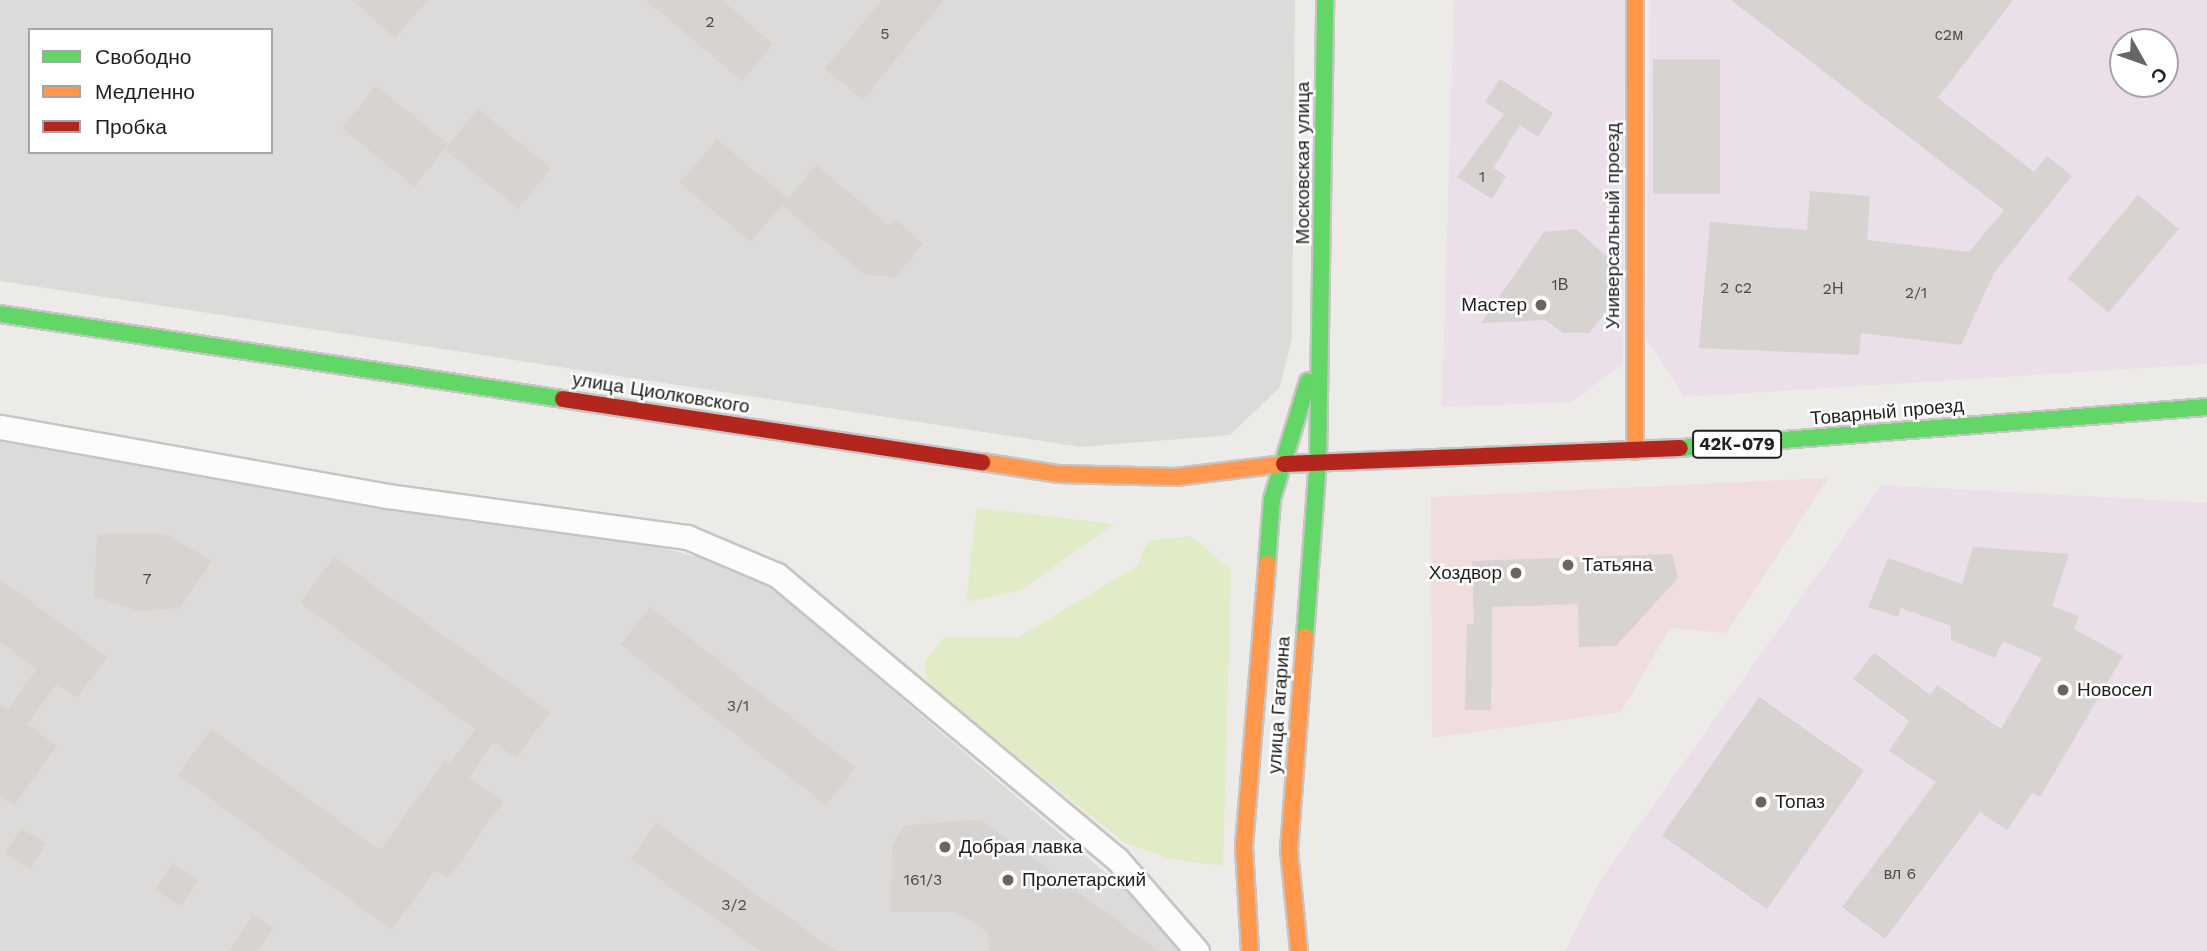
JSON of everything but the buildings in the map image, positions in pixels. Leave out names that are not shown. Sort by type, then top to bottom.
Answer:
[{"type":"main road","name":"Московская улица","points":[[1318,461],[1324,327],[1325,0]]},
{"type":"main road","name":"Универсальный проезд","points":[[1635,0],[1635,451]]},
{"type":"main road","name":"улица Циолковского","points":[[0,314],[1059,474],[1176,477],[1318,461]]},
{"type":"main road","name":"Московская улица","points":[[1284,464],[1324,327]]},
{"type":"main road","name":"Товарный проезд","points":[[1318,461],[1635,451],[2207,407]]},
{"type":"main road","name":"улица Гагарина","points":[[1299,951],[1289,850],[1318,461]]},
{"type":"main road","name":"улица Гагарина","points":[[1250,951],[1244,846],[1272,499],[1284,464]]},
{"type":"street","points":[[0,427],[387,496],[687,537],[778,575],[1117,859],[1197,951]]},
{"type":"shaded area","points":[[0,0],[1295,0],[1292,339],[1280,387],[1230,435],[1081,447],[0,281]]},
{"type":"shaded area","points":[[1454,0],[1625,0],[1623,364],[1571,402],[1442,407]]},
{"type":"shaded area","points":[[1650,0],[2207,0],[2207,364],[1684,397],[1646,338]]},
{"type":"shaded area","points":[[0,442],[606,532],[754,573],[1197,951],[0,951]]},
{"type":"shaded area","points":[[1828,478],[1726,633],[1670,628],[1621,712],[1432,738],[1431,497]]},
{"type":"shaded area","points":[[1881,485],[2207,503],[2207,951],[1565,951],[1603,876]]},
{"type":"green space","points":[[977,508],[1114,524],[1021,590],[966,602]]},
{"type":"green space","points":[[1191,536],[1231,570],[1223,866],[1171,859],[1125,843],[928,685],[924,664],[944,637],[1019,637],[1137,566],[1148,541]]},
{"type":"traffic: fast","points":[[1305,637],[1318,461],[1325,0]]},
{"type":"traffic: fast","points":[[0,314],[563,399]]},
{"type":"traffic: fast","points":[[1267,564],[1272,499],[1308,381]]},
{"type":"traffic: fast","points":[[1680,448],[2207,407]]},
{"type":"traffic: slow","points":[[1635,0],[1635,451]]},
{"type":"traffic: slow","points":[[982,462],[1059,474],[1176,477],[1284,464]]},
{"type":"traffic: slow","points":[[1250,951],[1244,846],[1267,564]]},
{"type":"traffic: slow","points":[[1299,951],[1289,850],[1305,637]]},
{"type":"traffic: jam","points":[[563,399],[982,462]]},
{"type":"traffic: jam","points":[[1284,464],[1680,448]]},
{"type":"place","name":"Мастер","points":[[1541,305]]},
{"type":"place","name":"Татьяна","points":[[1568,565]]},
{"type":"place","name":"Хоздвор","points":[[1516,573]]},
{"type":"place","name":"Новосел","points":[[2063,690]]},
{"type":"place","name":"Топаз","points":[[1761,802]]},
{"type":"place","name":"Добрая лавка","points":[[945,847]]},
{"type":"place","name":"Пролетарский","points":[[1008,880]]}]
